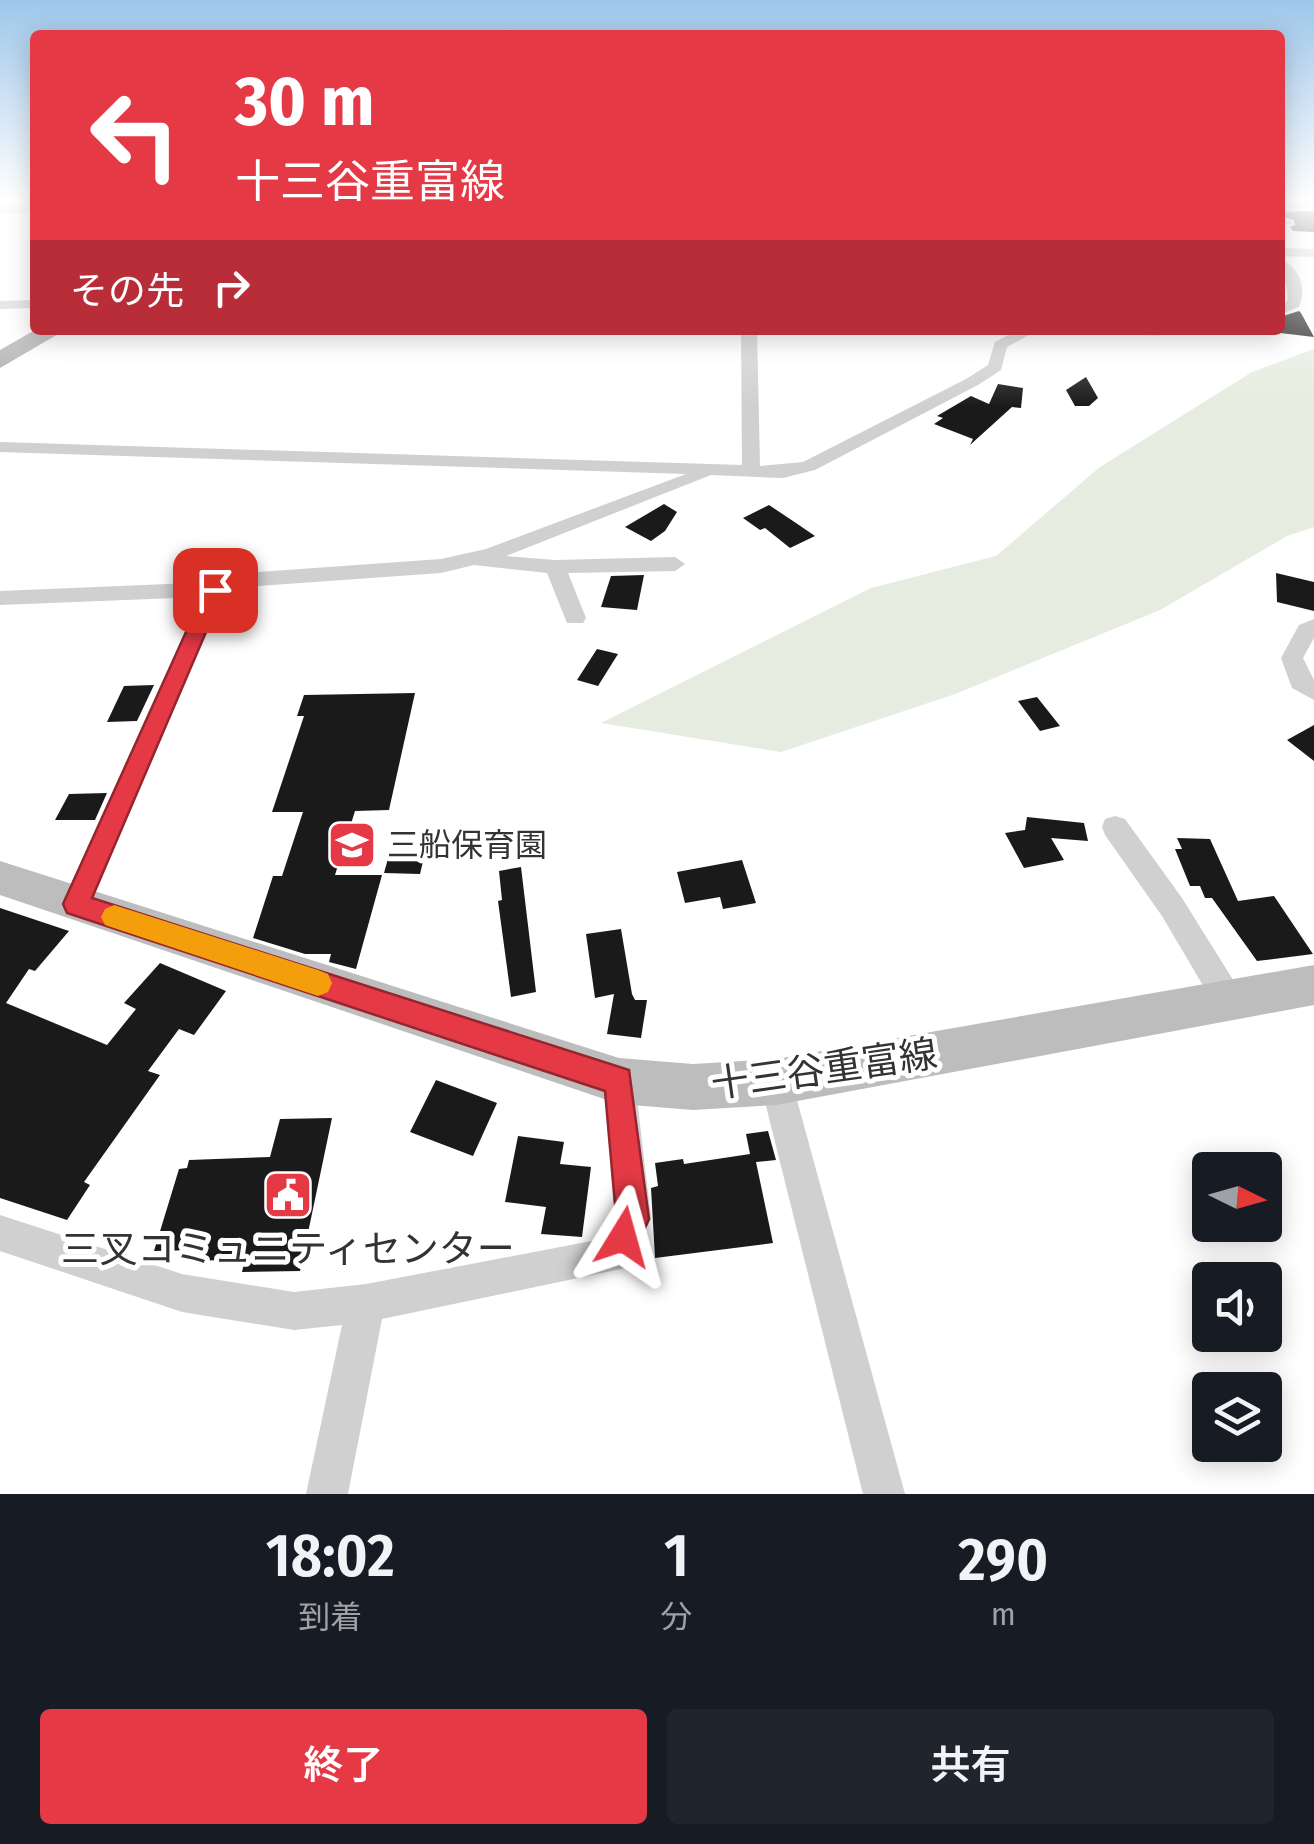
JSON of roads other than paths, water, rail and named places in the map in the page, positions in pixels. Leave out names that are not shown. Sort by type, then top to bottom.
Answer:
[{"type":"main road","points":[[0,360],[44,335]]},
{"type":"main road","name":"十三谷重富線","points":[[0,878],[619,1081],[692,1088],[776,1082],[1314,985]]},
{"type":"street","points":[[1285,267],[1296,276],[1298,286],[1294,304],[1285,308]]},
{"type":"street","points":[[0,305],[30,304]]},
{"type":"street","points":[[749,335],[751,472]]},
{"type":"street","points":[[0,447],[783,472],[809,466],[972,382],[995,367],[1000,344],[1019,335]]},
{"type":"street","points":[[0,598],[215,590],[258,579],[441,566],[477,558],[713,471]]},
{"type":"street","points":[[477,558],[554,567],[674,564]]},
{"type":"street","points":[[554,567],[575,618]]},
{"type":"street","points":[[76,904],[215,590]]},
{"type":"street","points":[[1314,628],[1307,630],[1292,658],[1300,682],[1314,691]]},
{"type":"street","points":[[1114,828],[1172,907],[1229,1001]]},
{"type":"street","points":[[0,1233],[182,1293],[294,1311],[366,1303],[613,1255],[633,1219],[619,1081]]},
{"type":"street","points":[[776,1082],[884,1494]]},
{"type":"street","points":[[326,1494],[366,1303]]},
{"type":"place","name":"三船保育園","points":[[352,845]]},
{"type":"place","name":"三叉コミュニティセンター","points":[[288,1195]]}]
